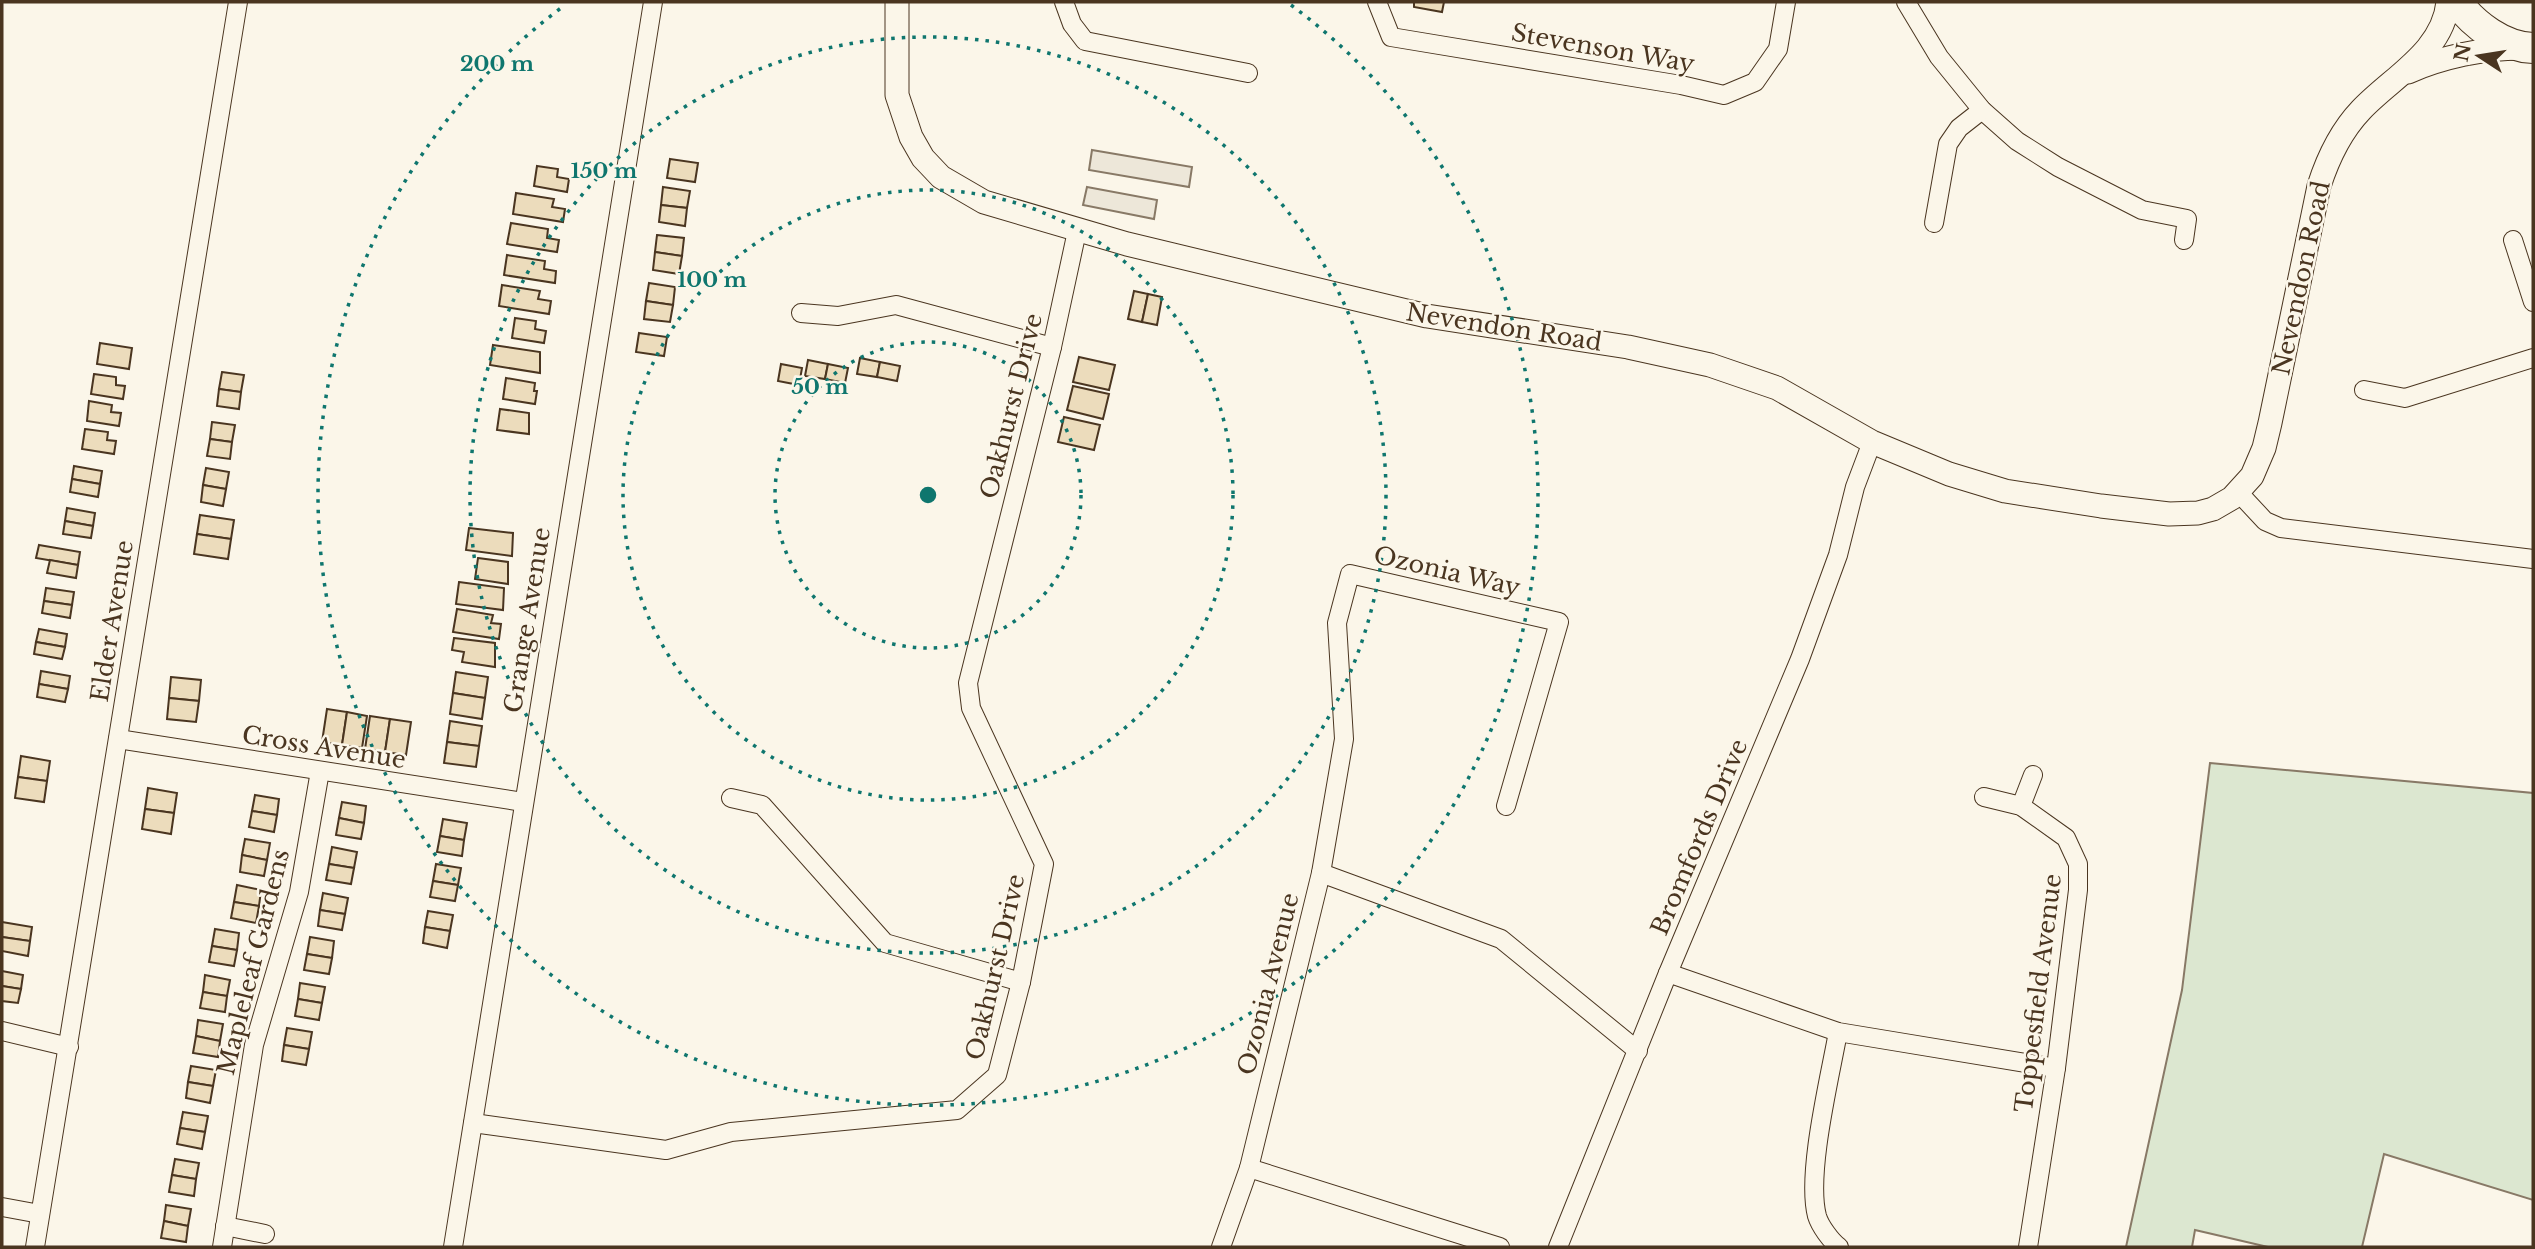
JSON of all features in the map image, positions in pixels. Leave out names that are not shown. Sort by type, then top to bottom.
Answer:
[{"type":"main road","points":[[2457,2],[2477,25],[2489,33],[2532,49]]},
{"type":"street","name":"Elder Avenue","points":[[35,1247],[238,2]]},
{"type":"street","name":"Grange Avenue","points":[[453,1247],[653,2]]},
{"type":"street","name":"Nevendon Road","points":[[897,2],[897,95],[911,137],[923,158],[941,177],[984,202],[1077,231],[1427,316],[1628,347],[1710,365],[1777,388],[1872,442],[1967,480],[2045,498],[2183,514],[2213,509],[2238,493],[2252,476],[2264,448],[2325,169],[2349,124],[2435,37],[2444,19],[2448,2]]},
{"type":"street","points":[[1064,2],[1072,24],[1084,41],[1248,73]]},
{"type":"street","name":"Stevenson Way","points":[[1377,2],[1391,37],[1681,85],[1724,95],[1755,82],[1778,49],[1786,2]]},
{"type":"street","points":[[1906,2],[1939,57],[1982,110],[2027,147],[2058,167],[2142,210],[2187,219],[2184,240]]},
{"type":"street","name":"Nevendon Road","points":[[2395,80],[2424,66],[2457,56],[2506,48],[2532,49]]},
{"type":"street","points":[[1934,223],[1948,144],[1959,128],[1982,110]]},
{"type":"street","name":"Oakhurst Drive","points":[[473,1123],[666,1150],[730,1132],[957,1110],[997,1074],[1021,982],[1044,864],[971,708],[968,683],[1052,347],[1077,231]]},
{"type":"street","points":[[2513,240],[2533,302]]},
{"type":"street","points":[[802,313],[838,316],[896,305],[1052,347]]},
{"type":"street","points":[[2364,390],[2405,398],[2533,358]]},
{"type":"street","name":"Bromfords Drive","points":[[1558,1247],[1668,973],[1800,659],[1838,555],[1854,487],[1872,442]]},
{"type":"street","points":[[2238,493],[2265,521],[2281,528],[2533,559]]},
{"type":"street","name":"Ozonia Way","points":[[1321,873],[1345,739],[1337,623],[1350,574],[1559,622],[1506,806]]},
{"type":"street","name":"Cross Avenue","points":[[118,739],[523,802]]},
{"type":"street","name":"Mapleleaf Gardens","points":[[222,1247],[254,1045],[299,892],[320,771]]},
{"type":"street","points":[[2021,806],[2033,775]]},
{"type":"street","name":"Toppesfield Avenue","points":[[1984,797],[2021,806],[2066,838],[2078,864],[2078,891],[2056,1068],[2028,1247]]},
{"type":"street","points":[[731,799],[762,805],[885,943],[1021,982]]},
{"type":"street","name":"Ozonia Avenue","points":[[1221,1247],[1249,1168],[1321,873],[1501,939],[1638,1051]]},
{"type":"street","points":[[1668,973],[1838,1032],[2056,1068]]},
{"type":"street","points":[[2,1031],[69,1047]]},
{"type":"street","points":[[1838,1032],[1822,1122],[1815,1184],[1817,1218],[1839,1247]]},
{"type":"street","points":[[1249,1168],[1500,1247]]},
{"type":"street","points":[[2,1207],[40,1214]]},
{"type":"street","points":[[225,1226],[265,1234]]},
{"type":"green space","points":[[2210,763],[2533,793],[2533,1200],[2384,1154],[2362,1247],[2268,1247],[2195,1230],[2192,1247],[2126,1247],[2182,990]]},
{"type":"shaded area","points":[[1092,150],[1192,167],[1189,187],[1089,170]]},
{"type":"shaded area","points":[[1087,187],[1157,200],[1154,219],[1083,205]]},
{"type":"building","points":[[1414,2],[1444,2],[1442,12],[1414,7]]},
{"type":"building","points":[[670,159],[698,163],[695,182],[667,178]]},
{"type":"building","points":[[537,166],[558,169],[557,177],[569,179],[567,192],[534,186]]},
{"type":"building","points":[[663,187],[690,191],[687,208],[661,205]]},
{"type":"building","points":[[516,193],[554,199],[552,207],[565,209],[563,222],[513,214]]},
{"type":"building","points":[[661,205],[687,208],[685,226],[659,222]]},
{"type":"building","points":[[511,223],[548,229],[547,238],[559,240],[557,252],[507,244]]},
{"type":"building","points":[[657,235],[684,238],[682,256],[655,252]]},
{"type":"building","points":[[655,252],[682,256],[679,274],[653,270]]},
{"type":"building","points":[[507,255],[545,261],[544,269],[556,271],[555,283],[504,275]]},
{"type":"building","points":[[649,283],[675,287],[673,305],[646,301]]},
{"type":"building","points":[[502,285],[540,291],[538,299],[551,301],[549,314],[499,306]]},
{"type":"building","points":[[1134,291],[1148,294],[1142,322],[1128,319]]},
{"type":"building","points":[[1148,294],[1162,297],[1157,325],[1142,322]]},
{"type":"building","points":[[646,301],[673,305],[670,322],[644,319]]},
{"type":"building","points":[[515,318],[536,321],[535,329],[546,331],[544,343],[512,338]]},
{"type":"building","points":[[639,333],[667,337],[664,356],[636,352]]},
{"type":"building","points":[[100,343],[132,348],[129,369],[97,364]]},
{"type":"building","points":[[493,345],[540,352],[540,373],[490,365]]},
{"type":"building","points":[[1079,357],[1115,365],[1109,390],[1073,382]]},
{"type":"building","points":[[860,358],[880,362],[877,377],[857,374]]},
{"type":"building","points":[[808,360],[828,364],[825,379],[805,376]]},
{"type":"building","points":[[880,362],[900,366],[897,381],[877,377]]},
{"type":"building","points":[[781,364],[802,368],[799,385],[778,381]]},
{"type":"building","points":[[828,364],[848,368],[845,383],[825,379]]},
{"type":"building","points":[[222,372],[244,375],[241,392],[219,389]]},
{"type":"building","points":[[94,374],[116,377],[116,385],[125,386],[123,399],[91,394]]},
{"type":"building","points":[[506,378],[535,383],[535,404],[503,399]]},
{"type":"building","points":[[1073,386],[1109,394],[1103,419],[1067,410]]},
{"type":"building","points":[[219,389],[241,392],[239,409],[217,406]]},
{"type":"building","points":[[89,401],[112,405],[111,412],[121,413],[119,426],[87,421]]},
{"type":"building","points":[[500,409],[529,413],[529,434],[497,430]]},
{"type":"building","points":[[1064,417],[1100,425],[1094,450],[1058,442]]},
{"type":"building","points":[[212,422],[235,425],[232,442],[210,439]]},
{"type":"building","points":[[85,429],[108,432],[107,440],[116,441],[114,454],[82,449]]},
{"type":"building","points":[[210,439],[232,442],[230,459],[207,456]]},
{"type":"building","points":[[74,466],[102,471],[100,484],[72,479]]},
{"type":"building","points":[[206,468],[229,472],[226,489],[203,485]]},
{"type":"building","points":[[72,479],[100,484],[98,497],[70,492]]},
{"type":"building","points":[[203,485],[226,489],[223,506],[201,502]]},
{"type":"building","points":[[67,508],[95,513],[93,526],[65,521]]},
{"type":"building","points":[[200,515],[234,520],[231,539],[197,534]]},
{"type":"building","points":[[65,521],[93,526],[91,538],[63,534]]},
{"type":"building","points":[[469,528],[513,533],[512,556],[466,550]]},
{"type":"building","points":[[197,534],[231,539],[228,559],[194,554]]},
{"type":"building","points":[[39,545],[80,552],[78,565],[36,558]]},
{"type":"building","points":[[478,558],[508,562],[508,584],[475,579]]},
{"type":"building","points":[[50,560],[78,565],[76,578],[47,573]]},
{"type":"building","points":[[459,582],[504,588],[503,610],[456,604]]},
{"type":"building","points":[[46,588],[74,592],[72,605],[44,601]]},
{"type":"building","points":[[44,601],[72,605],[70,618],[42,613]]},
{"type":"building","points":[[457,609],[493,615],[491,623],[501,624],[499,639],[453,632]]},
{"type":"building","points":[[39,629],[67,634],[65,647],[36,642]]},
{"type":"building","points":[[454,638],[495,643],[495,667],[462,662],[464,652],[452,650]]},
{"type":"building","points":[[36,642],[65,647],[62,659],[34,654]]},
{"type":"building","points":[[41,671],[70,676],[68,689],[39,684]]},
{"type":"building","points":[[456,672],[488,677],[485,698],[453,693]]},
{"type":"building","points":[[171,677],[201,680],[199,701],[169,698]]},
{"type":"building","points":[[39,684],[68,689],[65,702],[37,697]]},
{"type":"building","points":[[453,693],[485,698],[482,719],[450,714]]},
{"type":"building","points":[[169,698],[199,701],[196,722],[167,719]]},
{"type":"building","points":[[327,709],[347,712],[342,745],[322,742]]},
{"type":"building","points":[[347,712],[367,716],[362,748],[342,745]]},
{"type":"building","points":[[370,716],[390,719],[385,752],[365,749]]},
{"type":"building","points":[[390,719],[411,722],[406,755],[385,752]]},
{"type":"building","points":[[450,721],[482,726],[479,746],[447,742]]},
{"type":"building","points":[[447,742],[479,746],[476,767],[444,763]]},
{"type":"building","points":[[21,756],[50,761],[47,781],[18,777]]},
{"type":"building","points":[[18,777],[47,781],[44,802],[15,798]]},
{"type":"building","points":[[148,788],[177,793],[174,813],[145,809]]},
{"type":"building","points":[[255,795],[279,799],[277,815],[252,811]]},
{"type":"building","points":[[342,802],[366,806],[364,823],[339,818]]},
{"type":"building","points":[[145,809],[174,813],[171,834],[142,829]]},
{"type":"building","points":[[252,811],[277,815],[274,832],[249,827]]},
{"type":"building","points":[[339,818],[364,823],[361,839],[336,835]]},
{"type":"building","points":[[443,819],[467,823],[464,840],[440,836]]},
{"type":"building","points":[[440,836],[464,840],[462,856],[437,852]]},
{"type":"building","points":[[245,839],[270,843],[267,860],[242,855]]},
{"type":"building","points":[[332,847],[357,852],[354,868],[329,864]]},
{"type":"building","points":[[242,855],[267,860],[264,876],[240,872]]},
{"type":"building","points":[[329,864],[354,868],[351,884],[326,880]]},
{"type":"building","points":[[436,864],[461,868],[458,885],[433,881]]},
{"type":"building","points":[[433,881],[458,885],[455,901],[430,897]]},
{"type":"building","points":[[237,885],[261,890],[259,906],[234,902]]},
{"type":"building","points":[[323,893],[348,898],[345,914],[320,910]]},
{"type":"building","points":[[234,902],[259,906],[256,923],[231,918]]},
{"type":"building","points":[[320,910],[345,914],[342,930],[318,926]]},
{"type":"building","points":[[428,911],[453,915],[450,931],[425,927]]},
{"type":"building","points":[[2,922],[32,927],[30,941],[2,937]]},
{"type":"building","points":[[425,927],[450,931],[447,948],[423,943]]},
{"type":"building","points":[[215,929],[239,933],[237,950],[212,946]]},
{"type":"building","points":[[2,937],[30,941],[28,956],[2,951]]},
{"type":"building","points":[[310,937],[334,941],[332,958],[307,954]]},
{"type":"building","points":[[212,946],[237,950],[234,966],[209,962]]},
{"type":"building","points":[[307,954],[332,958],[329,974],[304,970]]},
{"type":"building","points":[[2,971],[23,975],[21,989],[2,986]]},
{"type":"building","points":[[205,975],[230,980],[227,996],[203,992]]},
{"type":"building","points":[[300,983],[325,987],[322,1003],[298,999]]},
{"type":"building","points":[[2,986],[21,989],[18,1003],[2,1001]]},
{"type":"building","points":[[203,992],[227,996],[225,1012],[200,1008]]},
{"type":"building","points":[[298,999],[322,1003],[319,1020],[295,1016]]},
{"type":"building","points":[[198,1020],[223,1024],[220,1041],[196,1036]]},
{"type":"building","points":[[287,1028],[312,1032],[309,1049],[284,1045]]},
{"type":"building","points":[[196,1036],[220,1041],[218,1057],[193,1053]]},
{"type":"building","points":[[284,1045],[309,1049],[306,1065],[282,1061]]},
{"type":"building","points":[[191,1066],[216,1070],[213,1086],[188,1082]]},
{"type":"building","points":[[188,1082],[213,1086],[210,1103],[186,1098]]},
{"type":"building","points":[[183,1112],[208,1116],[205,1132],[180,1128]]},
{"type":"building","points":[[180,1128],[205,1132],[202,1149],[177,1144]]},
{"type":"building","points":[[175,1159],[199,1163],[196,1179],[172,1175]]},
{"type":"building","points":[[172,1175],[196,1179],[194,1196],[169,1192]]},
{"type":"building","points":[[166,1205],[191,1209],[188,1226],[164,1221]]},
{"type":"building","points":[[164,1221],[188,1226],[186,1242],[161,1238]]}]
